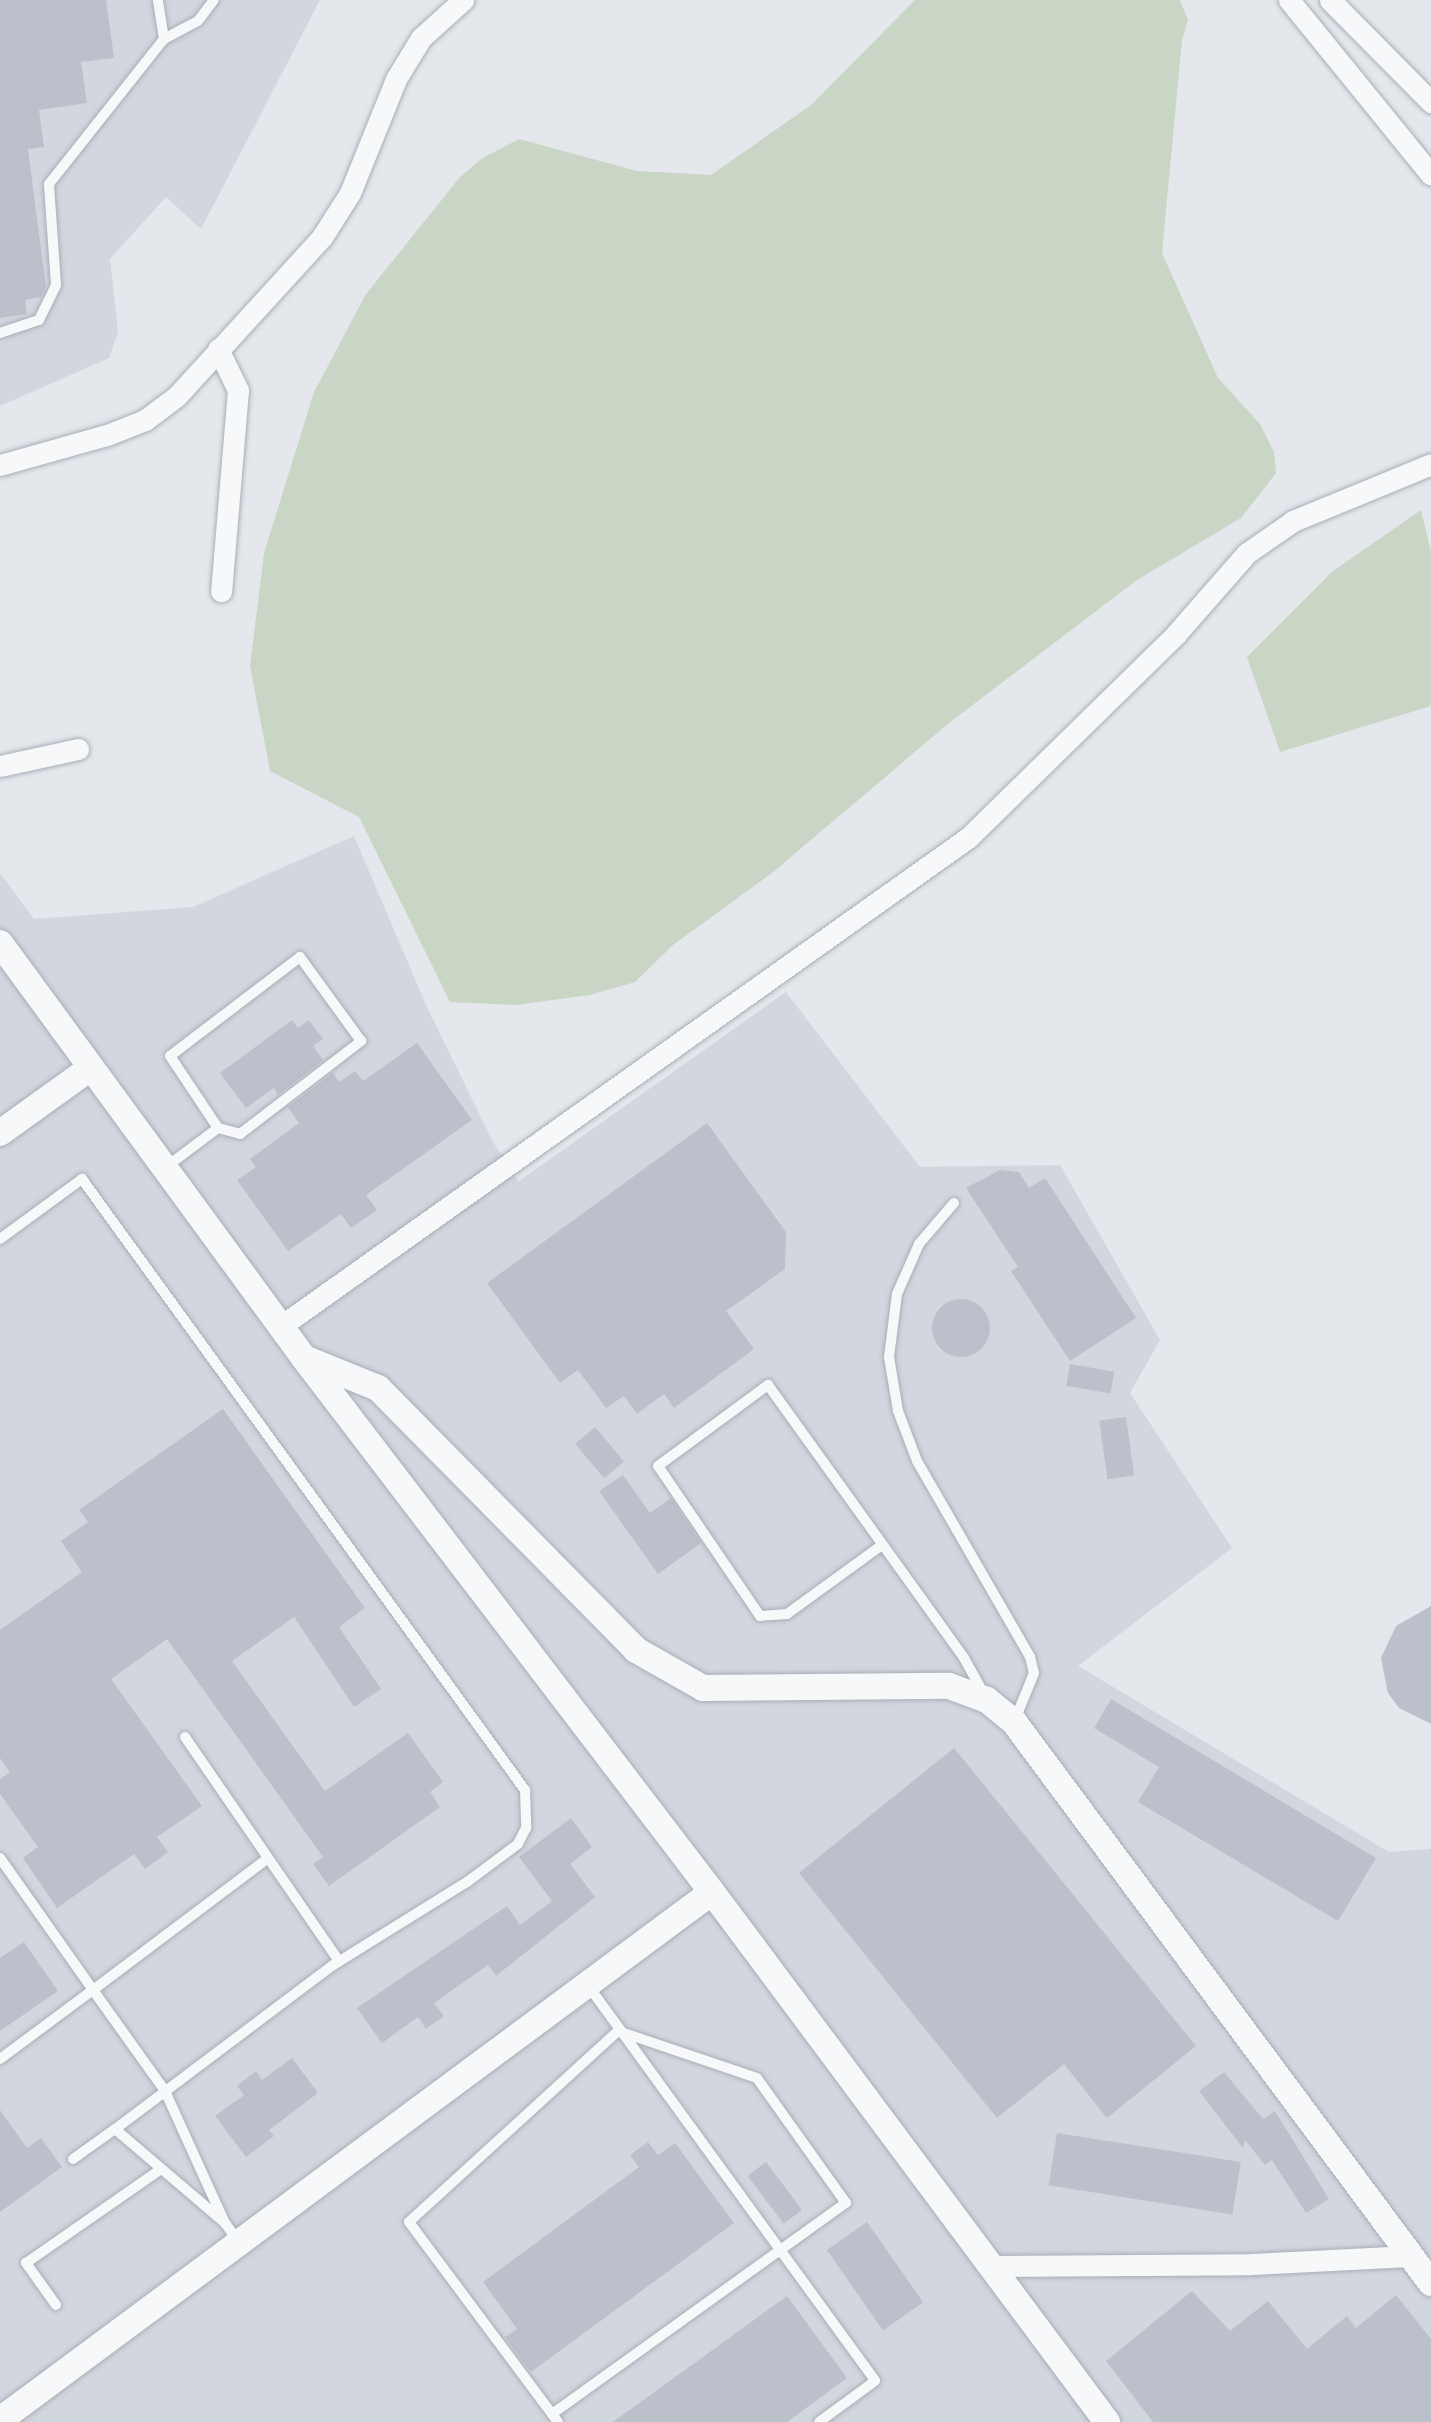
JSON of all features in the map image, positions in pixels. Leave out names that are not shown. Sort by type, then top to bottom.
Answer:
[{"type":"street","points":[[0,464],[145,420],[176,397],[322,237],[350,193],[396,79],[421,38],[464,0]]},
{"type":"street","points":[[1289,0],[1431,175]]},
{"type":"street","points":[[1330,0],[1431,102]]},
{"type":"street","points":[[218,349],[238,390],[220,591]]},
{"type":"street","points":[[282,1326],[969,837],[1176,634],[1247,553],[1293,521],[1431,464]]},
{"type":"street","points":[[0,765],[78,749]]},
{"type":"street","points":[[0,943],[89,1069],[304,1358],[712,1892],[1107,2422]]},
{"type":"street","points":[[0,1133],[89,1069]]},
{"type":"street","points":[[304,1358],[378,1388],[636,1650],[703,1688],[949,1686],[987,1700],[1014,1722],[1431,2283]]},
{"type":"street","points":[[0,2420],[232,2233],[587,1984],[712,1892]]},
{"type":"street","points":[[991,2266],[1252,2264],[1410,2256]]},
{"type":"lane","points":[[158,0],[164,38]]},
{"type":"lane","points":[[0,333],[39,320],[57,285],[49,184],[164,38],[198,21],[214,0]]},
{"type":"lane","points":[[300,957],[361,1041],[240,1134],[218,1128],[170,1056],[300,957]]},
{"type":"lane","points":[[164,1169],[218,1128]]},
{"type":"lane","points":[[0,1238],[82,1179],[525,1790],[529,1810],[518,1844],[467,1882],[339,1961],[73,2159]]},
{"type":"lane","points":[[954,1203],[919,1244],[897,1294],[889,1357],[898,1411],[917,1461],[1030,1657],[1034,1673],[1014,1722]]},
{"type":"lane","points":[[883,1545],[787,1614],[760,1616],[658,1466],[768,1385],[883,1545],[964,1658],[987,1700]]},
{"type":"lane","points":[[185,1737],[339,1961]]},
{"type":"lane","points":[[0,1858],[165,2091],[232,2233]]},
{"type":"lane","points":[[0,2059],[268,1858]]},
{"type":"lane","points":[[587,1984],[618,2031],[876,2381],[819,2422]]},
{"type":"lane","points":[[618,2031],[757,2078],[846,2203],[555,2418],[409,2222],[618,2031]]},
{"type":"lane","points":[[115,2129],[232,2233]]},
{"type":"lane","points":[[56,2305],[26,2263],[160,2170]]},
{"type":"shaded area","points":[[0,0],[320,0],[201,229],[166,197],[110,259],[118,332],[109,358],[0,406]]},
{"type":"shaded area","points":[[354,836],[426,1005],[493,1142],[519,1181],[786,992],[920,1167],[1060,1165],[1160,1340],[1130,1393],[1232,1548],[1078,1666],[1389,1852],[1431,1849],[1431,2422],[0,2422],[0,873],[34,919],[193,907]]},
{"type":"green space","points":[[915,0],[1180,0],[1188,20],[1182,40],[1162,253],[1218,378],[1260,424],[1274,452],[1276,473],[1241,518],[1137,580],[949,723],[772,873],[673,945],[635,982],[590,995],[515,1005],[450,1002],[359,817],[270,771],[250,666],[264,553],[314,392],[366,294],[460,177],[481,159],[519,139],[637,171],[711,175],[811,105]]},
{"type":"green space","points":[[1421,510],[1431,552],[1431,706],[1280,752],[1247,657],[1333,571]]},
{"type":"building","points":[[0,0],[106,0],[114,58],[81,62],[87,103],[39,110],[44,147],[28,149],[46,287],[41,297],[25,300],[27,314],[0,318]]},
{"type":"building","points":[[292,1020],[298,1028],[309,1020],[323,1039],[313,1046],[323,1060],[278,1095],[274,1088],[246,1108],[220,1073]]},
{"type":"building","points":[[417,1043],[472,1120],[366,1195],[377,1210],[351,1228],[341,1214],[288,1251],[237,1180],[256,1167],[250,1159],[299,1123],[288,1107],[333,1073],[339,1082],[355,1071],[363,1081]]},
{"type":"building","points":[[707,1123],[786,1232],[785,1269],[726,1311],[754,1349],[674,1408],[664,1394],[637,1414],[624,1396],[606,1408],[578,1370],[560,1383],[487,1283]]},
{"type":"building","points":[[1000,1170],[1019,1172],[1029,1188],[1045,1178],[1136,1318],[1070,1361],[1011,1271],[1018,1267],[966,1188]]},
{"type":"building","points":[[961,1299],[982,1307],[990,1328],[982,1349],[961,1357],[940,1349],[932,1328],[940,1307]]},
{"type":"building","points":[[1070,1364],[1114,1372],[1110,1393],[1066,1386]]},
{"type":"building","points":[[223,1409],[365,1608],[339,1627],[381,1689],[354,1707],[294,1617],[232,1661],[325,1791],[408,1733],[443,1782],[430,1792],[440,1807],[329,1886],[313,1864],[323,1857],[167,1639],[111,1679],[202,1806],[157,1837],[168,1852],[145,1869],[134,1854],[57,1908],[23,1858],[38,1847],[0,1794],[0,1779],[10,1772],[0,1758],[0,1630],[82,1572],[61,1541],[88,1522],[79,1510]]},
{"type":"building","points":[[1126,1417],[1134,1475],[1107,1479],[1099,1421]]},
{"type":"building","points":[[595,1427],[624,1461],[604,1478],[575,1444]]},
{"type":"building","points":[[623,1475],[650,1513],[671,1498],[701,1543],[658,1574],[599,1491]]},
{"type":"building","points":[[1431,1606],[1431,1724],[1399,1708],[1388,1693],[1381,1658],[1396,1626]]},
{"type":"building","points":[[1111,1699],[1376,1858],[1338,1921],[1138,1802],[1159,1767],[1094,1728]]},
{"type":"building","points":[[954,1748],[1196,2046],[1107,2118],[1064,2064],[997,2118],[799,1873]]},
{"type":"building","points":[[571,1818],[592,1847],[570,1864],[595,1897],[496,1976],[488,1965],[434,2003],[444,2016],[426,2029],[418,2017],[382,2043],[357,2008],[507,1906],[520,1925],[552,1901],[519,1857]]},
{"type":"building","points":[[24,1942],[58,1991],[0,2031],[0,1958]]},
{"type":"building","points":[[292,2058],[318,2093],[269,2130],[274,2136],[246,2157],[215,2116],[244,2095],[237,2086],[256,2071],[262,2080]]},
{"type":"building","points":[[1224,2072],[1263,2119],[1275,2111],[1329,2199],[1306,2213],[1272,2160],[1265,2165],[1245,2140],[1243,2148],[1199,2091]]},
{"type":"building","points":[[0,2110],[27,2148],[41,2138],[62,2167],[0,2212]]},
{"type":"building","points":[[1057,2133],[1241,2162],[1232,2214],[1049,2185]]},
{"type":"building","points":[[648,2142],[658,2155],[675,2143],[734,2223],[531,2372],[505,2337],[517,2329],[483,2282],[639,2167],[630,2155]]},
{"type":"building","points":[[766,2162],[802,2210],[784,2224],[748,2176]]},
{"type":"building","points":[[867,2222],[923,2302],[883,2330],[827,2250]]},
{"type":"building","points":[[1192,2291],[1230,2331],[1268,2301],[1307,2349],[1347,2316],[1356,2328],[1396,2295],[1431,2339],[1431,2422],[1153,2422],[1106,2361]]},
{"type":"building","points":[[787,2296],[847,2378],[787,2422],[613,2422]]}]
